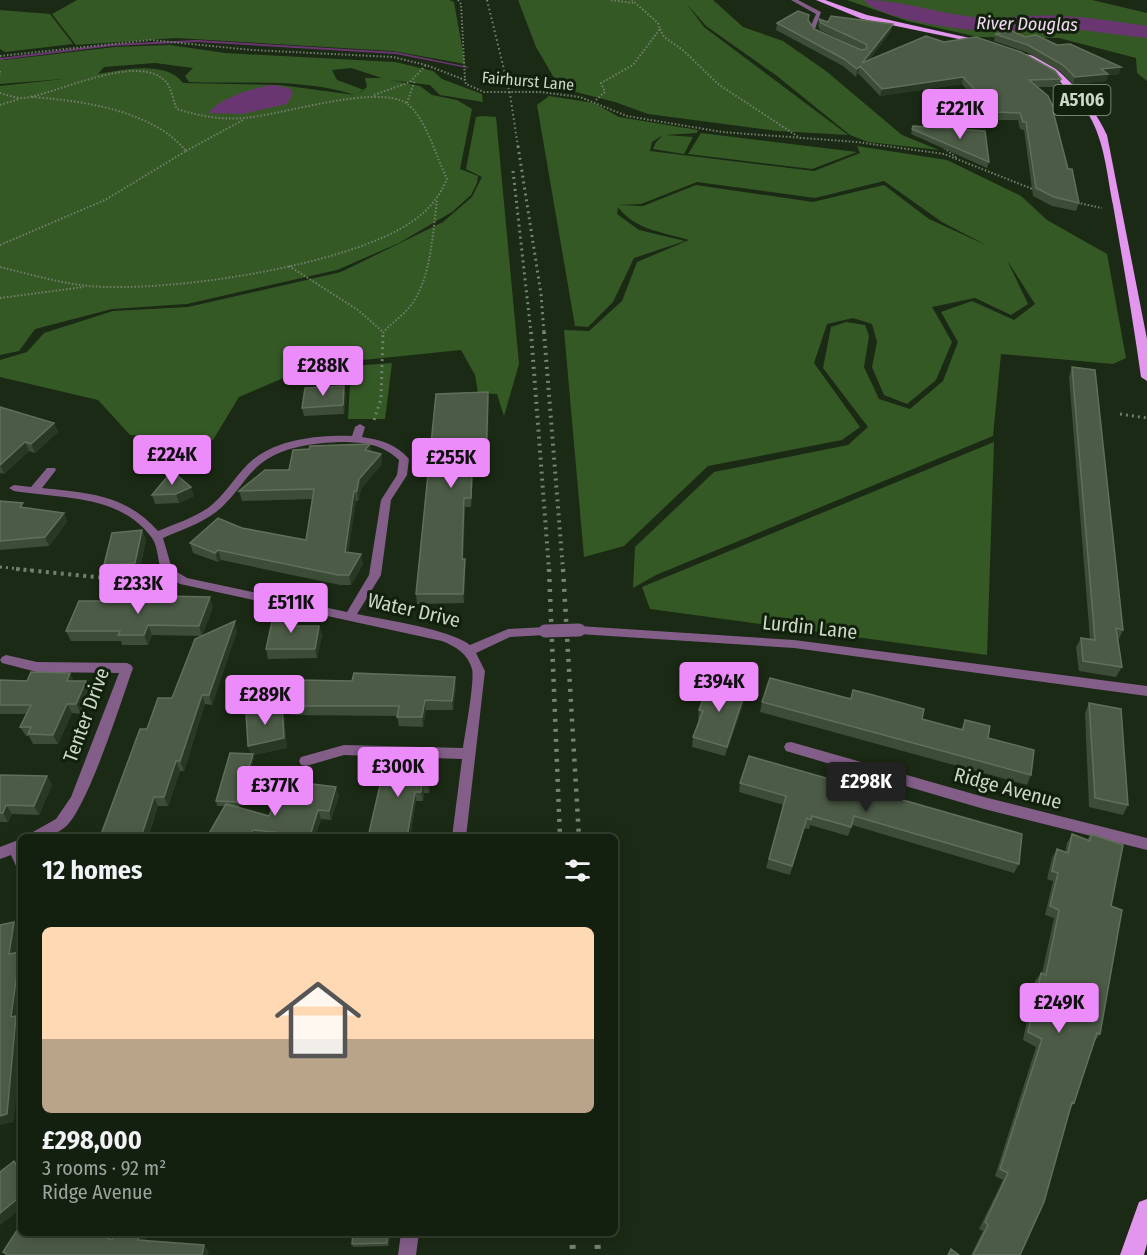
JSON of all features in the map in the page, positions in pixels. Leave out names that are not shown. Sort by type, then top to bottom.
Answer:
[{"type":"main road","points":[[819,0],[865,17],[998,46]]},
{"type":"main road","name":"A5106","points":[[1018,53],[1056,73],[1091,112],[1108,151],[1147,377]]},
{"type":"main road","points":[[1132,1255],[1147,1210]]},
{"type":"street","points":[[794,0],[819,14],[812,30],[826,38]]},
{"type":"street","points":[[356,440],[360,427]]},
{"type":"street","points":[[157,536],[207,513],[220,503],[253,465],[280,448],[314,440],[373,441],[392,447],[404,459],[405,467],[386,500],[375,574],[349,618]]},
{"type":"street","points":[[34,491],[51,470]]},
{"type":"street","points":[[14,488],[118,503],[157,536],[167,571],[184,581]]},
{"type":"street","name":"Water Drive","points":[[184,581],[442,637],[458,641],[471,650],[479,671],[459,834]]},
{"type":"street","name":"Lurdin Lane","points":[[471,650],[508,633],[579,630],[794,644],[1147,691]]},
{"type":"street","name":"Tenter Drive","points":[[6,660],[37,667],[127,668],[77,800],[61,823],[41,834]]},
{"type":"street","name":"Ridge Avenue","points":[[791,747],[984,803],[1147,844]]},
{"type":"street","points":[[306,761],[344,750],[470,754]]},
{"type":"street","points":[[0,853],[18,852]]},
{"type":"street","points":[[407,1255],[410,1236]]},
{"type":"path","points":[[458,0],[461,4],[466,47],[465,80]]},
{"type":"path","points":[[611,0],[633,2],[658,22],[664,37],[684,51],[718,84],[802,139]]},
{"type":"path","points":[[595,101],[604,92],[601,83],[633,65],[654,40],[660,29]]},
{"type":"path","name":"Fairhurst Lane","points":[[0,56],[150,40],[252,50],[393,57],[426,65],[465,80],[466,84],[484,92],[540,92],[595,101],[627,116],[722,132],[857,142],[944,154],[1038,191]]},
{"type":"path","points":[[407,103],[416,79],[426,65]]},
{"type":"path","points":[[0,105],[94,77],[153,75],[163,78],[169,86],[170,99],[177,109],[207,117],[246,118],[367,97],[400,87],[416,79]]},
{"type":"path","points":[[0,93],[13,98],[97,103],[120,111],[165,134],[186,152]]},
{"type":"path","points":[[367,97],[395,99],[407,103],[447,179],[437,200],[425,282],[418,297],[398,321],[383,332]]},
{"type":"path","points":[[0,245],[105,200],[210,136],[246,118]]},
{"type":"path","points":[[943,148],[960,161]]},
{"type":"path","points":[[0,298],[91,286],[183,284],[227,279],[288,265],[384,237],[437,200]]},
{"type":"path","points":[[1068,201],[1120,212]]},
{"type":"path","points":[[288,265],[307,274],[353,305],[374,320],[383,332],[381,399],[376,419],[360,427]]},
{"type":"path","points":[[0,267],[91,286]]},
{"type":"path","points":[[1120,414],[1147,418]]},
{"type":"path","points":[[0,567],[146,584],[184,581]]},
{"type":"green space","points":[[77,0],[449,0],[454,2],[465,64],[393,51],[176,38],[76,45],[52,14]]},
{"type":"green space","points":[[518,0],[713,0],[743,27],[783,41],[826,71],[902,135],[939,150],[868,142],[850,135],[777,76],[706,26],[686,3],[704,27],[848,135],[778,131],[648,114],[615,102],[560,88],[536,47]]},
{"type":"green space","points":[[847,0],[1092,0],[1147,13],[1147,81],[1137,73],[1136,58],[1059,38],[978,37],[907,21]]},
{"type":"green space","points":[[0,10],[50,14],[73,44],[5,52],[0,49]]},
{"type":"green space","points":[[170,45],[225,53],[395,62],[433,71],[442,79],[482,94],[483,102],[440,95],[430,85],[390,80],[420,86],[432,95],[457,100],[472,109],[460,169],[478,176],[477,183],[471,195],[452,212],[399,243],[337,270],[187,304],[112,309],[35,329],[19,351],[0,355],[0,86],[63,79],[0,84],[0,57],[4,60],[115,47]],"holes":[[[155,63],[193,68],[185,76],[189,82],[294,84],[355,95],[280,85],[183,83],[166,71],[143,68],[98,74],[104,67]],[[351,68],[382,78],[365,78],[367,87],[363,90],[337,80],[332,70]]]},
{"type":"green space","points":[[549,96],[594,103],[619,117],[698,130],[697,133],[665,135],[693,137],[684,154],[653,149],[663,135],[652,142],[650,151],[814,171],[860,153],[857,146],[947,160],[1021,196],[1047,220],[1107,254],[1126,358],[1113,364],[1001,354],[993,436],[656,575],[633,588],[635,547],[714,472],[848,445],[868,427],[823,368],[831,327],[846,322],[865,325],[869,336],[864,367],[879,399],[910,409],[943,381],[958,342],[941,312],[972,301],[1014,320],[1035,304],[1007,260],[1028,304],[1011,315],[975,298],[932,307],[952,342],[936,380],[907,404],[884,395],[872,367],[877,342],[872,324],[853,318],[827,324],[814,363],[860,427],[842,440],[708,466],[624,546],[584,557],[564,330],[589,331],[622,301],[637,262],[689,240],[641,225],[625,215],[618,207],[617,214],[639,230],[685,241],[634,258],[613,302],[588,327],[575,326],[537,105]],"holes":[[[884,181],[942,222],[988,246],[929,219],[884,185],[813,202],[696,185],[643,206],[618,205],[641,204],[697,182],[815,198]]]},
{"type":"green space","points":[[476,117],[496,117],[519,364],[504,416],[497,394],[478,393],[475,375],[461,350],[314,365],[239,397],[213,440],[130,435],[98,400],[0,377],[0,360],[27,352],[44,333],[113,311],[188,307],[341,272],[443,222],[472,197],[482,177],[466,169]]},
{"type":"green space","points":[[701,133],[857,152],[812,169],[688,154]]},
{"type":"green space","points":[[392,363],[385,419],[348,419],[351,366]]},
{"type":"green space","points":[[994,442],[987,655],[650,609],[642,587]]},
{"type":"shaded area","points":[[273,85],[289,88],[293,93],[287,104],[242,114],[209,113],[229,98]]},
{"type":"building","points":[[798,11],[809,15],[808,20],[814,29],[861,50],[867,49],[866,44],[821,23],[819,19],[828,22],[831,16],[893,24],[862,63],[926,36],[944,42],[976,37],[1021,52],[1055,71],[1061,79],[1029,80],[1048,96],[1055,111],[1053,111],[1068,169],[1072,169],[1079,203],[1054,197],[1036,188],[1026,122],[1023,122],[1020,113],[996,112],[963,77],[882,89],[860,66],[857,69],[844,59],[777,23]]},
{"type":"building","points":[[1012,31],[1025,37],[1036,35],[1057,45],[1070,44],[1121,67],[1101,69],[1108,74],[1075,77],[1063,65],[1028,45],[995,34]]},
{"type":"building","points":[[913,126],[985,131],[989,162],[912,129]]},
{"type":"building","points":[[1072,367],[1095,370],[1123,630],[1116,628],[1122,667],[1083,661],[1081,638],[1095,640]]},
{"type":"building","points":[[344,386],[343,405],[302,408],[305,388]]},
{"type":"building","points":[[488,392],[486,467],[472,467],[471,498],[464,498],[463,594],[416,594],[436,394]]},
{"type":"building","points":[[0,407],[54,423],[31,444],[25,442],[0,465]]},
{"type":"building","points":[[370,444],[365,450],[381,454],[359,479],[357,491],[354,491],[345,552],[361,554],[349,575],[338,575],[218,550],[215,553],[190,543],[218,518],[242,528],[306,540],[314,489],[239,491],[265,470],[289,470],[293,450],[309,449],[310,446]]},
{"type":"building","points":[[172,471],[191,487],[176,494],[152,495]]},
{"type":"building","points":[[0,501],[23,503],[20,507],[64,513],[45,537],[0,541]]},
{"type":"building","points":[[142,530],[135,563],[104,565],[112,533]]},
{"type":"building","points":[[165,596],[210,597],[199,626],[148,625],[144,635],[118,635],[120,631],[66,631],[79,601],[162,601]]},
{"type":"building","points":[[274,613],[296,613],[293,626],[319,626],[315,649],[266,649]]},
{"type":"building","points":[[235,621],[209,695],[202,695],[180,761],[176,761],[164,797],[154,797],[142,834],[101,834],[140,729],[147,729],[158,698],[172,698],[195,639]]},
{"type":"building","points":[[31,672],[70,673],[67,681],[86,681],[76,704],[67,704],[53,735],[28,734],[31,727],[20,727],[31,705],[0,705],[0,680],[27,681]]},
{"type":"building","points":[[354,673],[455,677],[452,701],[425,700],[422,717],[397,717],[399,706],[288,706],[281,690],[299,684],[300,680],[352,681]]},
{"type":"building","points":[[770,678],[851,699],[853,690],[873,695],[924,709],[922,719],[963,730],[965,720],[990,726],[988,738],[1034,750],[1031,775],[762,702]]},
{"type":"building","points":[[710,680],[746,689],[727,747],[693,737],[703,711],[699,710]]},
{"type":"building","points":[[1089,703],[1121,709],[1128,805],[1095,798]]},
{"type":"building","points":[[282,707],[284,738],[248,746],[246,713]]},
{"type":"building","points":[[230,753],[253,754],[238,802],[216,801]]},
{"type":"building","points":[[749,756],[1022,834],[1019,864],[854,816],[851,827],[812,816],[811,820],[807,818],[792,866],[769,859],[786,796],[740,783]]},
{"type":"building","points":[[392,760],[431,761],[428,785],[422,784],[421,792],[415,792],[408,834],[369,834],[384,768],[391,768]]},
{"type":"building","points":[[0,775],[47,776],[34,806],[6,805],[3,813],[0,813]]},
{"type":"building","points":[[312,784],[336,787],[329,811],[318,810],[311,834],[253,830],[251,834],[209,834],[226,804],[269,816],[275,801],[306,804]]},
{"type":"building","points":[[1072,834],[1090,841],[1091,834],[1123,845],[1111,906],[1122,910],[1100,1034],[1097,1033],[1074,1103],[1072,1102],[1044,1202],[1020,1255],[973,1255],[988,1225],[985,1222],[1008,1173],[1000,1169],[1042,1039],[1028,1032],[1041,973],[1046,975],[1059,910],[1050,906],[1058,873],[1052,871],[1057,849],[1068,853]]},
{"type":"building","points":[[14,922],[9,954],[18,952],[18,966],[11,1017],[16,1016],[7,1114],[0,1116],[0,925]]},
{"type":"building","points":[[14,1161],[18,1168],[18,1198],[0,1213],[0,1172]]},
{"type":"building","points":[[18,1229],[18,1236],[103,1236],[112,1240],[113,1236],[139,1236],[138,1240],[204,1245],[202,1255],[8,1255],[3,1252]]},
{"type":"building","points":[[353,1236],[388,1236],[387,1243],[352,1244]]},
{"type":"building","points":[[951,1249],[959,1255],[948,1255]]},
{"type":"waterway","name":"River Douglas","points":[[874,0],[900,11],[949,21],[1002,26],[1026,22],[1061,22],[1147,32]]},
{"type":"waterway","points":[[0,59],[112,45],[197,41],[396,53],[467,67]]},
{"type":"railway","points":[[487,0],[510,94],[518,147]]},
{"type":"railway","points":[[518,146],[541,294],[544,333]]},
{"type":"railway","points":[[513,171],[531,333]]},
{"type":"railway","points":[[531,332],[549,570]]},
{"type":"railway","points":[[544,332],[563,570]]},
{"type":"railway","points":[[549,569],[560,834]]},
{"type":"railway","points":[[563,569],[579,834]]},
{"type":"railway","points":[[572,1236],[573,1255]]},
{"type":"railway","points":[[597,1236],[598,1255]]}]
